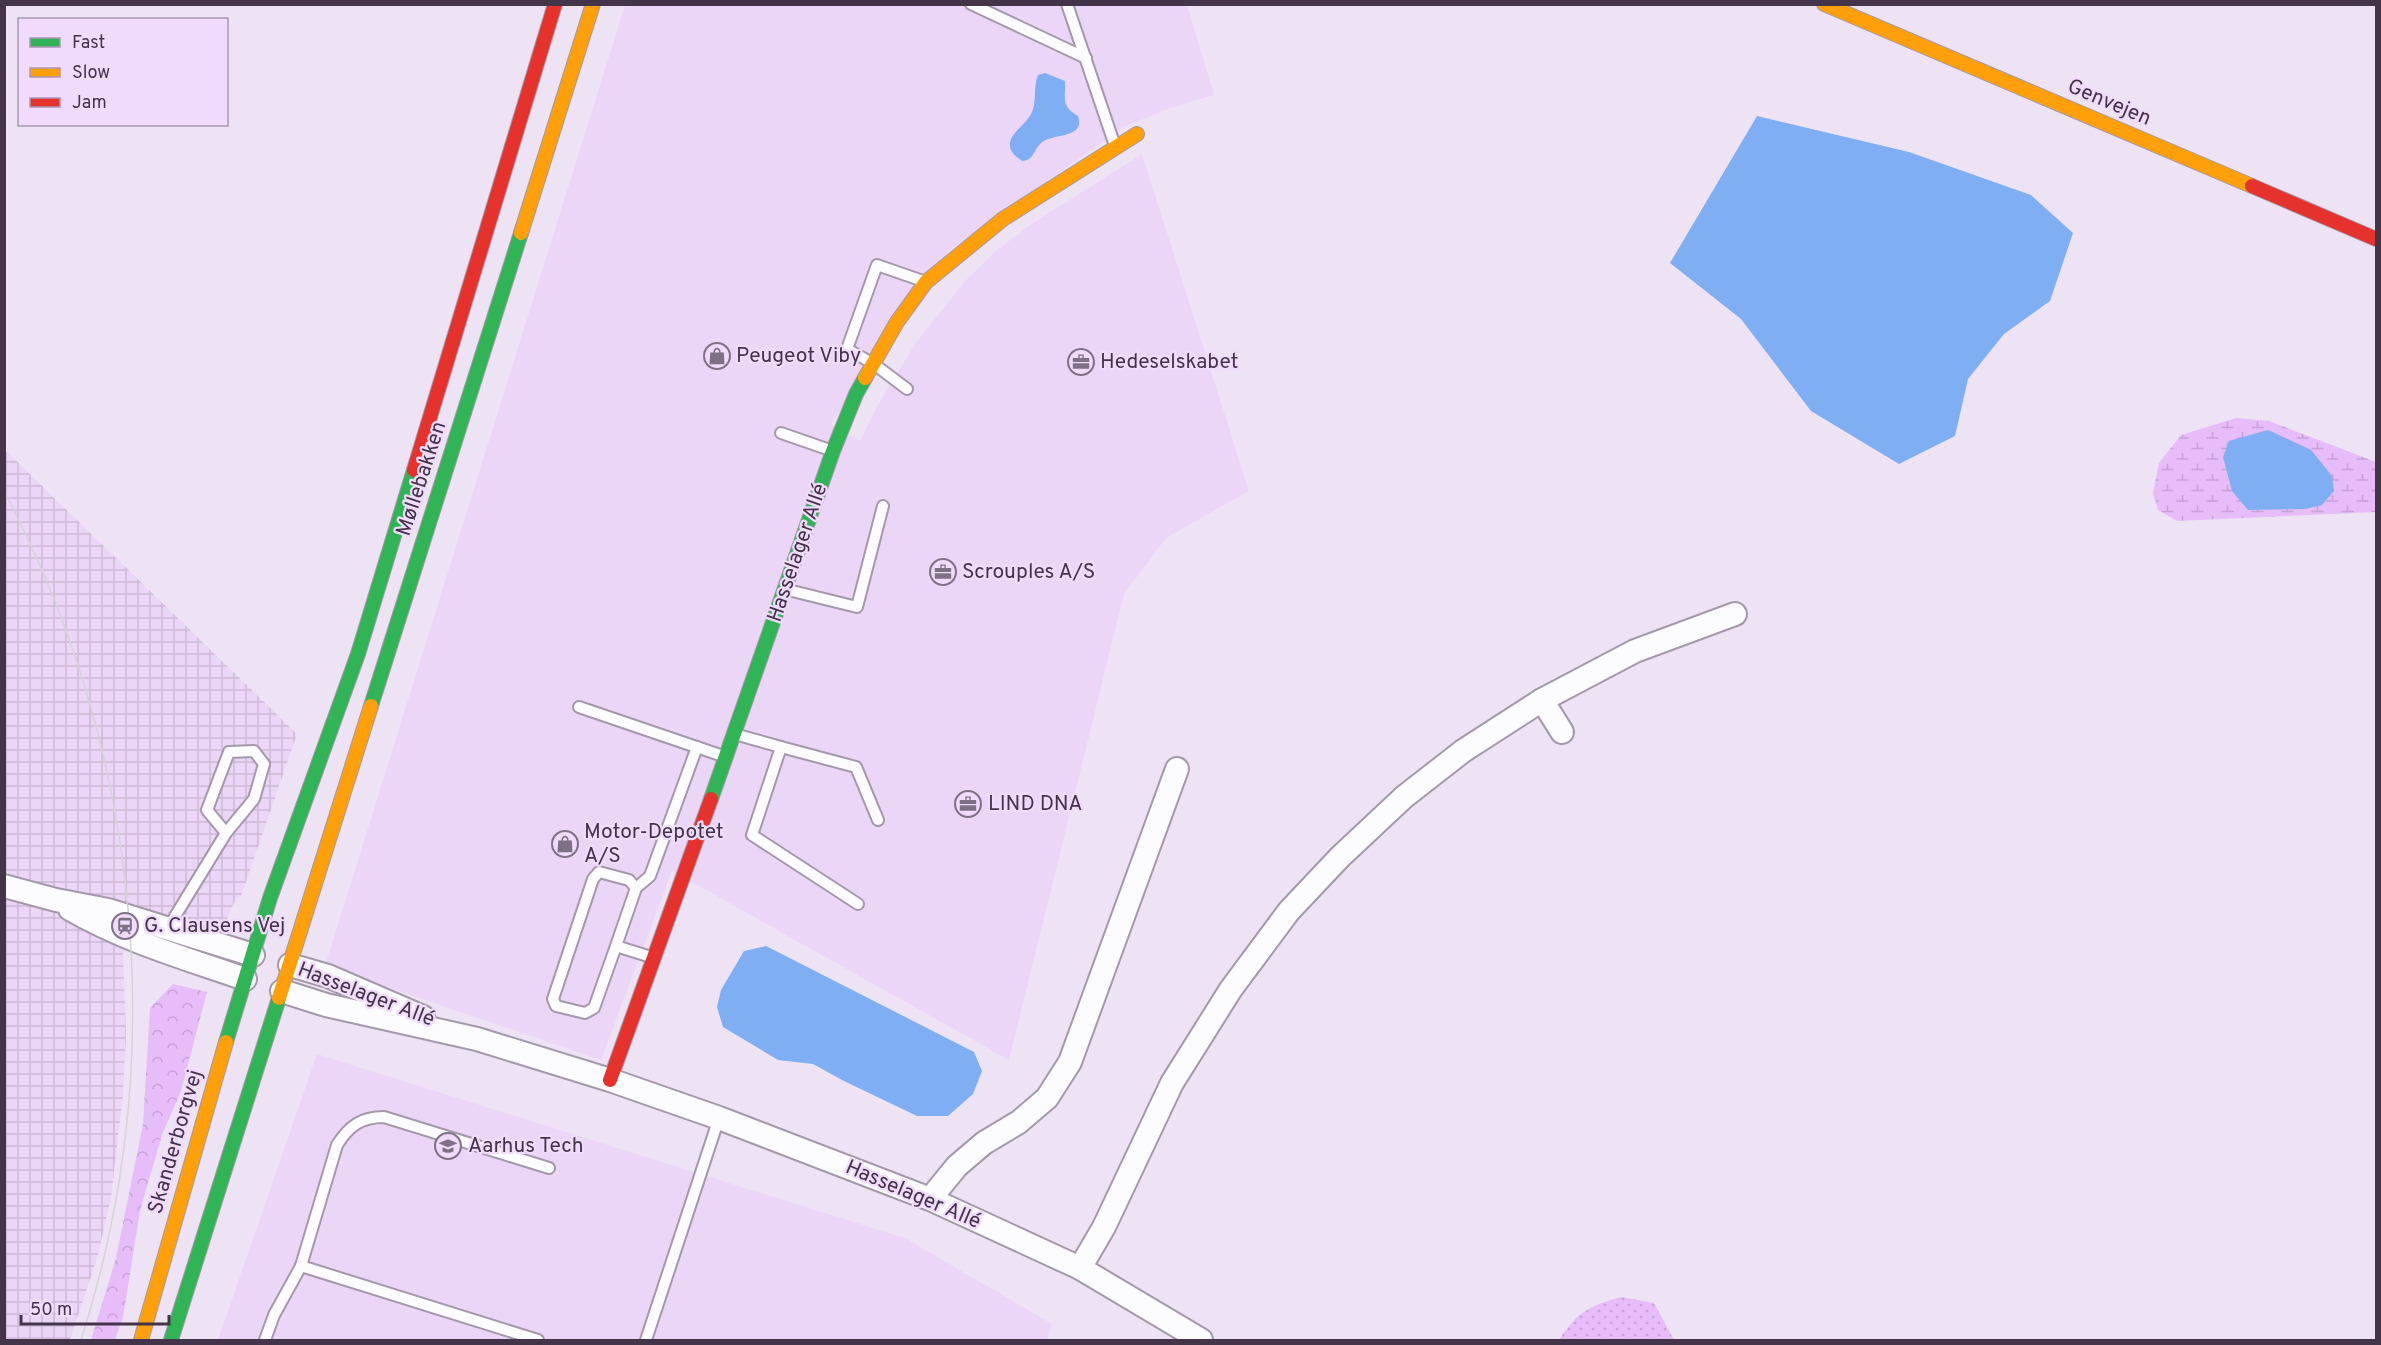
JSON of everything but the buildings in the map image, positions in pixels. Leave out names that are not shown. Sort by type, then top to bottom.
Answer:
[{"type":"main road","name":"Møllebakken","points":[[257,956],[320,756],[358,654],[555,4]]},
{"type":"main road","name":"Møllebakken","points":[[285,964],[593,4]]},
{"type":"main road","name":"Genvejen","points":[[1824,4],[2376,239]]},
{"type":"main road","name":"Hasselager Allé","points":[[610,1080],[735,734],[833,451],[856,394],[897,322],[926,282],[1002,219],[1137,134]]},
{"type":"main road","name":"Skanderborgvej","points":[[171,1341],[261,984],[257,956]]},
{"type":"main road","name":"Skanderborgvej","points":[[141,1341],[261,984],[285,964]]},
{"type":"street","points":[[1080,1268],[1104,1227],[1172,1083],[1231,989],[1290,911],[1340,857],[1404,797],[1463,751],[1542,700],[1635,651],[1735,614]]},
{"type":"street","points":[[1542,700],[1562,732]]},
{"type":"street","points":[[930,1199],[957,1166],[984,1143],[1019,1122],[1047,1098],[1070,1062],[1177,769]]},
{"type":"street","points":[[4,886],[56,900],[99,926],[257,956]]},
{"type":"street","name":"Hasselager Allé","points":[[165,940],[261,984],[326,1005],[477,1039],[610,1080],[718,1118],[930,1199],[1080,1268],[1201,1341]]},
{"type":"street","name":"Hasselager Allé","points":[[285,964],[328,976],[477,1039]]},
{"type":"lane","points":[[971,4],[1086,58]]},
{"type":"lane","points":[[1067,4],[1115,146]]},
{"type":"lane","points":[[907,389],[874,364],[847,349],[877,265],[926,282]]},
{"type":"lane","points":[[781,433],[833,451]]},
{"type":"lane","points":[[785,589],[857,607],[883,506]]},
{"type":"lane","points":[[579,708],[726,758]]},
{"type":"lane","points":[[735,734],[856,767],[878,820]]},
{"type":"lane","points":[[636,888],[629,880],[599,872],[593,879],[553,999],[556,1006],[585,1013],[594,1008],[636,888],[650,876],[697,747]]},
{"type":"lane","points":[[781,747],[752,836],[858,904]]},
{"type":"lane","points":[[165,940],[174,918],[226,833],[254,799],[264,764],[254,751],[229,752],[207,810],[226,833]]},
{"type":"lane","points":[[616,946],[654,958]]},
{"type":"lane","points":[[266,1341],[274,1315],[301,1266],[337,1145],[345,1132],[356,1123],[370,1117],[384,1117],[549,1168]]},
{"type":"lane","points":[[646,1341],[718,1118]]},
{"type":"lane","points":[[301,1266],[538,1341]]},
{"type":"shaded area","points":[[625,5],[1187,5],[1214,95],[1170,108],[1124,127],[947,252],[831,424],[860,441],[876,408],[917,341],[966,280],[998,249],[1033,223],[1142,154],[1249,491],[1166,538],[1124,594],[1009,1060],[672,871],[601,1060],[325,966]]},
{"type":"shaded area","points":[[4,449],[297,734],[241,896],[236,899],[224,925],[207,929],[137,906],[123,953],[126,1036],[123,1095],[111,1197],[98,1255],[70,1340],[5,1340]]},
{"type":"shaded area","name":"Aarhus Tech","points":[[317,1054],[905,1238],[1052,1324],[1047,1340],[218,1340]]},
{"type":"green space","points":[[2236,418],[2269,421],[2376,462],[2376,512],[2177,521],[2158,510],[2153,493],[2159,463],[2181,435]]},
{"type":"green space","points":[[173,984],[207,992],[181,1091],[162,1135],[140,1211],[123,1317],[115,1340],[91,1340],[116,1258],[143,1124],[150,1008]]},
{"type":"green space","points":[[1621,1297],[1654,1303],[1674,1340],[1559,1340],[1572,1322],[1585,1311]]},
{"type":"water","points":[[1045,73],[1065,81],[1066,105],[1078,116],[1079,123],[1073,132],[1041,143],[1031,157],[1022,161],[1014,154],[1010,141],[1029,118],[1034,103],[1038,75]]},
{"type":"water","points":[[1757,116],[1909,152],[2031,195],[2073,233],[2050,301],[2004,334],[1968,379],[1955,436],[1899,464],[1811,411],[1741,319],[1670,263]]},
{"type":"water","points":[[2268,430],[2311,450],[2332,476],[2334,491],[2322,505],[2305,509],[2248,510],[2232,491],[2223,457],[2229,441]]},
{"type":"water","points":[[766,946],[974,1052],[982,1071],[973,1094],[948,1116],[917,1116],[813,1064],[778,1060],[723,1027],[717,1007],[721,990],[744,951]]},
{"type":"tram line","points":[[4,491],[51,591],[87,694],[113,800],[128,908],[133,1017],[126,1126],[109,1234],[81,1340]]},
{"type":"traffic: fast","points":[[371,706],[521,233]]},
{"type":"traffic: fast","points":[[711,799],[833,451],[856,394],[865,378]]},
{"type":"traffic: fast","points":[[226,1042],[270,898],[358,654],[414,470]]},
{"type":"traffic: fast","points":[[171,1340],[279,998]]},
{"type":"traffic: slow","points":[[521,233],[593,4]]},
{"type":"traffic: slow","points":[[1824,4],[2252,186]]},
{"type":"traffic: slow","points":[[865,378],[897,322],[926,282],[1003,219],[1137,134]]},
{"type":"traffic: slow","points":[[279,998],[371,706]]},
{"type":"traffic: slow","points":[[141,1340],[226,1042]]},
{"type":"traffic: jam","points":[[414,470],[555,4]]},
{"type":"traffic: jam","points":[[2252,186],[2376,239]]},
{"type":"traffic: jam","points":[[610,1080],[711,799]]},
{"type":"place","name":"Peugeot Viby","points":[[717,356]]},
{"type":"place","name":"Hedeselskabet","points":[[1081,362]]},
{"type":"place","name":"Scrouples A/S","points":[[943,572]]},
{"type":"place","name":"LIND DNA","points":[[968,804]]},
{"type":"place","name":"Motor-Depotet A/S","points":[[565,844]]},
{"type":"place","name":"G. Clausens Vej","points":[[125,926]]},
{"type":"place","name":"Aarhus Tech","points":[[448,1146]]}]
